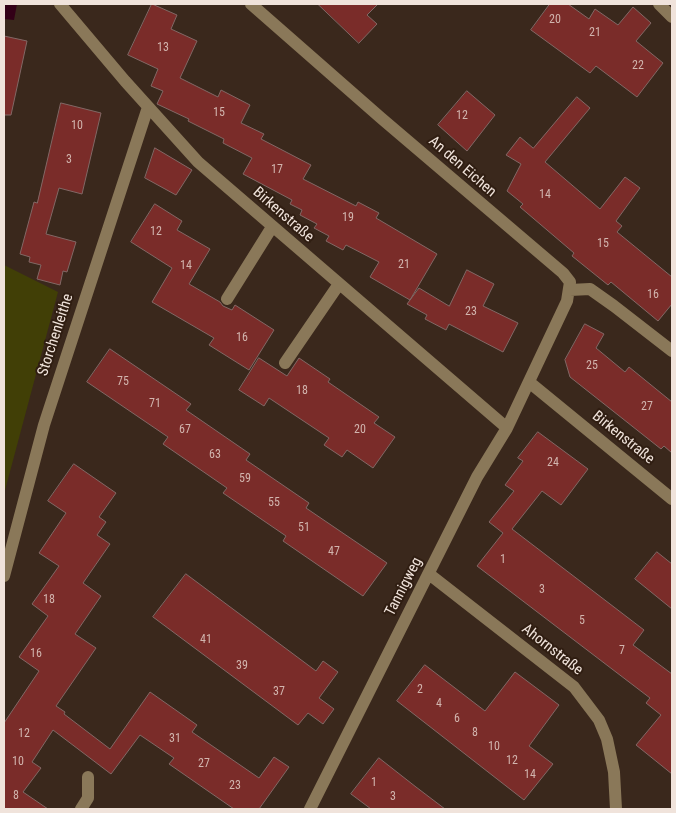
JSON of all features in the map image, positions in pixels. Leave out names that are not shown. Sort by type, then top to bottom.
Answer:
[{"type":"street","name":"Birkenstraße","points":[[60,4],[148,108],[198,162],[507,428]]},
{"type":"street","name":"An den Eichen","points":[[251,4],[562,274],[570,282],[570,290]]},
{"type":"street","points":[[659,4],[672,17]]},
{"type":"street","name":"Storchenleithe","points":[[4,576],[50,407],[148,108]]},
{"type":"street","points":[[228,299],[272,227]]},
{"type":"street","points":[[285,363],[339,284]]},
{"type":"street","points":[[529,382],[567,301],[570,290],[590,289],[672,351]]},
{"type":"street","name":"Birkenstraße","points":[[529,382],[672,499]]},
{"type":"street","name":"Tannigweg","points":[[310,809],[477,477],[507,428],[529,382]]},
{"type":"street","name":"Ahornstraße","points":[[429,574],[574,687],[599,720],[607,739],[614,772],[616,809]]},
{"type":"street","points":[[81,809],[88,798],[88,777]]},
{"type":"shaded area","points":[[4,4],[17,4],[14,20],[4,19]]},
{"type":"shaded area","points":[[4,265],[58,292],[4,494]]},
{"type":"building","points":[[152,4],[177,15],[171,29],[197,41],[180,78],[218,97],[221,90],[250,105],[241,123],[264,134],[261,139],[311,165],[303,179],[356,206],[358,202],[379,213],[376,218],[437,254],[410,300],[370,277],[379,262],[346,245],[343,250],[326,241],[329,236],[314,228],[317,224],[300,215],[302,210],[290,204],[292,200],[243,174],[252,158],[223,143],[224,139],[188,121],[189,119],[157,104],[163,91],[151,86],[158,69],[128,55]]},
{"type":"building","points":[[318,4],[378,4],[367,15],[377,24],[359,43]]},
{"type":"building","points":[[550,4],[568,4],[589,19],[595,9],[618,25],[633,7],[651,23],[636,41],[663,63],[637,97],[596,66],[590,73],[531,30]]},
{"type":"building","points":[[4,36],[27,41],[11,115],[4,115]]},
{"type":"building","points":[[467,91],[495,115],[467,151],[438,125]]},
{"type":"building","points":[[577,97],[590,108],[545,162],[600,209],[625,177],[640,188],[616,221],[622,226],[617,232],[672,277],[672,304],[658,321],[611,282],[608,285],[572,256],[574,253],[520,207],[523,204],[507,191],[521,164],[506,155],[520,137],[533,148]]},
{"type":"building","points":[[61,103],[101,113],[82,194],[59,188],[46,234],[76,242],[67,272],[63,271],[60,285],[37,279],[41,265],[29,262],[30,257],[20,254],[34,202],[37,203]]},
{"type":"building","points":[[155,148],[192,170],[176,195],[145,178]]},
{"type":"building","points":[[155,204],[182,221],[177,230],[210,249],[189,284],[220,302],[223,306],[232,310],[235,305],[274,330],[249,370],[209,345],[214,338],[152,302],[172,268],[131,242]]},
{"type":"building","points":[[467,270],[494,284],[483,306],[518,323],[503,352],[449,324],[446,330],[425,319],[427,315],[407,304],[419,288],[449,306]]},
{"type":"building","points":[[585,324],[604,334],[596,348],[625,372],[629,367],[672,402],[672,453],[664,446],[661,449],[570,377],[565,360]]},
{"type":"building","points":[[110,349],[191,404],[186,410],[250,454],[246,460],[309,503],[306,508],[387,563],[363,596],[283,541],[286,536],[223,493],[227,488],[163,444],[168,437],[87,382]]},
{"type":"building","points":[[259,358],[287,376],[299,358],[330,379],[328,382],[379,417],[374,423],[395,437],[373,468],[347,450],[342,457],[324,445],[329,438],[269,398],[264,406],[239,390]]},
{"type":"building","points":[[538,432],[588,469],[561,505],[542,491],[512,529],[644,630],[633,645],[672,674],[672,774],[636,745],[661,715],[646,703],[650,698],[477,566],[503,533],[489,522],[514,491],[505,485],[523,461],[518,458]]},
{"type":"building","points":[[74,464],[116,493],[99,517],[106,522],[97,535],[110,544],[83,583],[101,596],[75,634],[96,648],[56,706],[110,749],[150,692],[197,725],[192,732],[259,778],[274,757],[289,767],[259,809],[234,809],[169,764],[174,758],[140,735],[111,774],[53,730],[32,762],[41,768],[23,792],[48,809],[4,809],[4,723],[39,671],[19,657],[48,616],[32,604],[59,566],[39,553],[66,513],[48,501]]},
{"type":"building","points":[[657,552],[672,564],[672,609],[635,579]]},
{"type":"building","points":[[186,574],[316,671],[323,661],[338,672],[319,698],[334,709],[323,724],[308,713],[298,725],[153,617]]},
{"type":"building","points":[[425,665],[485,711],[515,672],[559,705],[529,746],[553,764],[524,800],[397,701]]},
{"type":"building","points":[[379,758],[445,809],[371,809],[351,794]]}]
